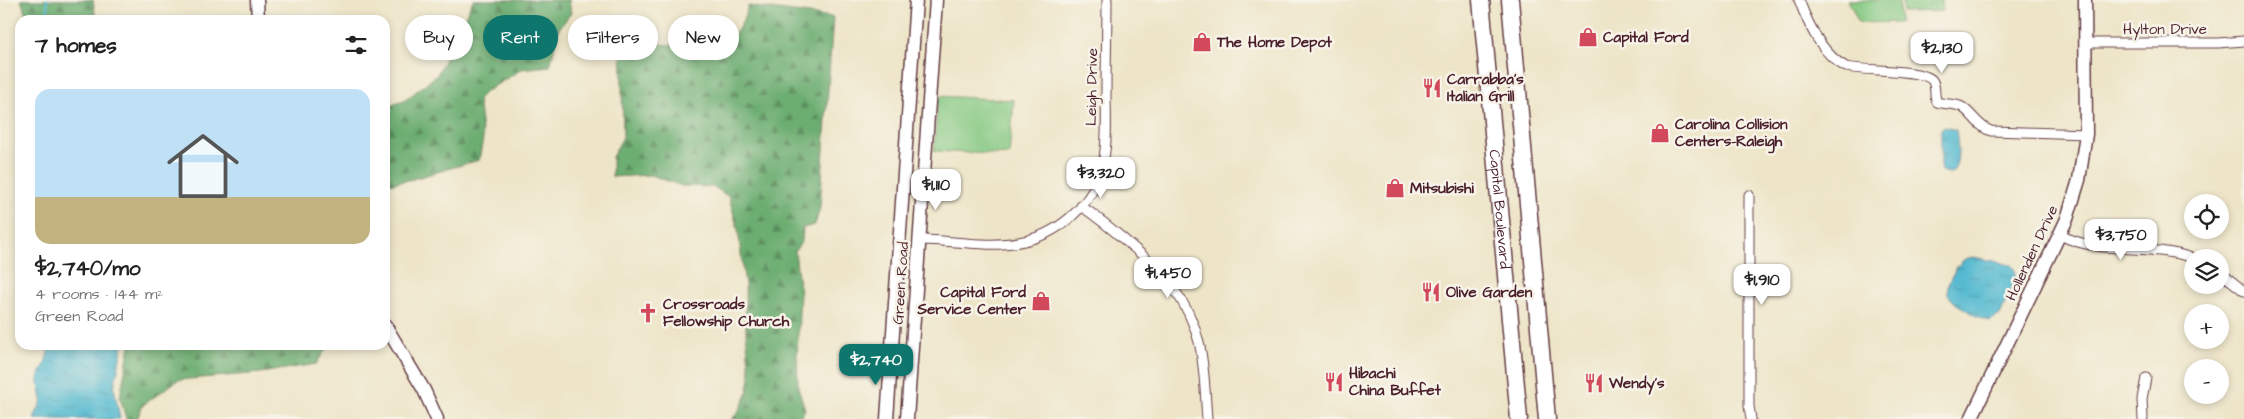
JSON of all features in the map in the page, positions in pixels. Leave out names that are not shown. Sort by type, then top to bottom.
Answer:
[{"type":"highway","name":"Capital Boulevard","points":[[1481,0],[1518,419]]},
{"type":"highway","name":"Capital Boulevard","points":[[1510,0],[1547,419]]},
{"type":"street","points":[[256,0],[258,15]]},
{"type":"street","name":"Green Road","points":[[888,419],[916,0]]},
{"type":"street","name":"Green Road","points":[[907,419],[936,0]]},
{"type":"street","name":"Leigh Drive","points":[[920,240],[998,244],[1031,240],[1060,226],[1081,206],[1098,179],[1104,156],[1107,0]]},
{"type":"street","points":[[1799,0],[1809,24],[1820,41],[1846,67],[1906,72],[1928,77],[1934,84],[1937,102],[1961,107],[1984,129],[1991,131],[2086,134]]},
{"type":"street","name":"Hollenden Drive","points":[[1971,419],[2068,219],[2079,180],[2086,134],[2085,0]]},
{"type":"street","name":"Hylton Drive","points":[[2086,43],[2218,43],[2244,41]]},
{"type":"street","points":[[913,44],[933,46]]},
{"type":"street","points":[[1749,195],[1749,406],[1751,419]]},
{"type":"street","points":[[1081,206],[1149,260],[1181,296],[1191,317],[1200,344],[1207,419]]},
{"type":"street","points":[[2060,235],[2086,245],[2170,252],[2184,256]]},
{"type":"street","points":[[900,240],[920,240]]},
{"type":"street","points":[[2229,279],[2244,291]]},
{"type":"street","points":[[390,333],[424,390],[437,419]]},
{"type":"street","points":[[2143,419],[2142,399],[2146,378]]},
{"type":"green space","points":[[21,0],[93,0],[95,15],[26,15]]},
{"type":"green space","points":[[473,0],[569,0],[571,13],[558,33],[558,15],[483,15],[483,60],[551,60],[550,66],[522,69],[485,92],[478,99],[483,139],[479,160],[390,184],[390,105],[404,101],[437,75],[444,60],[473,60],[473,15],[466,15]]},
{"type":"green space","points":[[1848,0],[1899,0],[1900,22],[1859,23]]},
{"type":"green space","points":[[1902,0],[1941,0],[1942,11],[1903,12]]},
{"type":"green space","points":[[748,6],[833,17],[820,208],[815,225],[803,228],[802,241],[795,251],[800,294],[797,355],[798,387],[805,409],[800,419],[731,419],[737,414],[747,395],[750,377],[746,332],[745,285],[738,230],[729,197],[714,187],[682,186],[651,175],[612,177],[612,157],[623,137],[621,60],[658,60],[658,43],[668,44],[668,60],[739,60],[739,28]]},
{"type":"green space","points":[[938,96],[1014,100],[1009,155],[934,151]]},
{"type":"green space","points":[[129,350],[326,350],[316,364],[261,373],[178,380],[143,405],[137,419],[126,419],[120,397]]},
{"type":"water","points":[[1946,127],[1956,130],[1958,146],[1958,158],[1955,168],[1953,172],[1949,173],[1942,171],[1941,167],[1941,129]]},
{"type":"water","points":[[1974,257],[2011,265],[2014,268],[2016,278],[2000,315],[1989,321],[1976,316],[1949,296],[1948,286],[1958,266],[1964,260]]},
{"type":"water","points":[[49,350],[122,350],[114,387],[120,419],[34,419],[42,400],[38,378],[45,364]]},
{"type":"waterway","points":[[47,0],[48,15]]},
{"type":"place","name":"Capital Ford","points":[[1588,37]]},
{"type":"place","name":"The Home Depot","points":[[1202,42]]},
{"type":"place","name":"Carrabba's Italian Grill","points":[[1432,88]]},
{"type":"place","name":"Carolina Collision Centers-Raleigh","points":[[1660,133]]},
{"type":"place","name":"Mitsubishi","points":[[1395,188]]},
{"type":"place","name":"Olive Garden","points":[[1431,292]]},
{"type":"place","name":"Capital Ford Service Center","points":[[1041,301]]},
{"type":"place","name":"Crossroads Fellowship Church","points":[[648,313]]},
{"type":"place","name":"Hibachi China Buffet","points":[[1334,382]]},
{"type":"place","name":"Wendy's","points":[[1594,383]]}]
